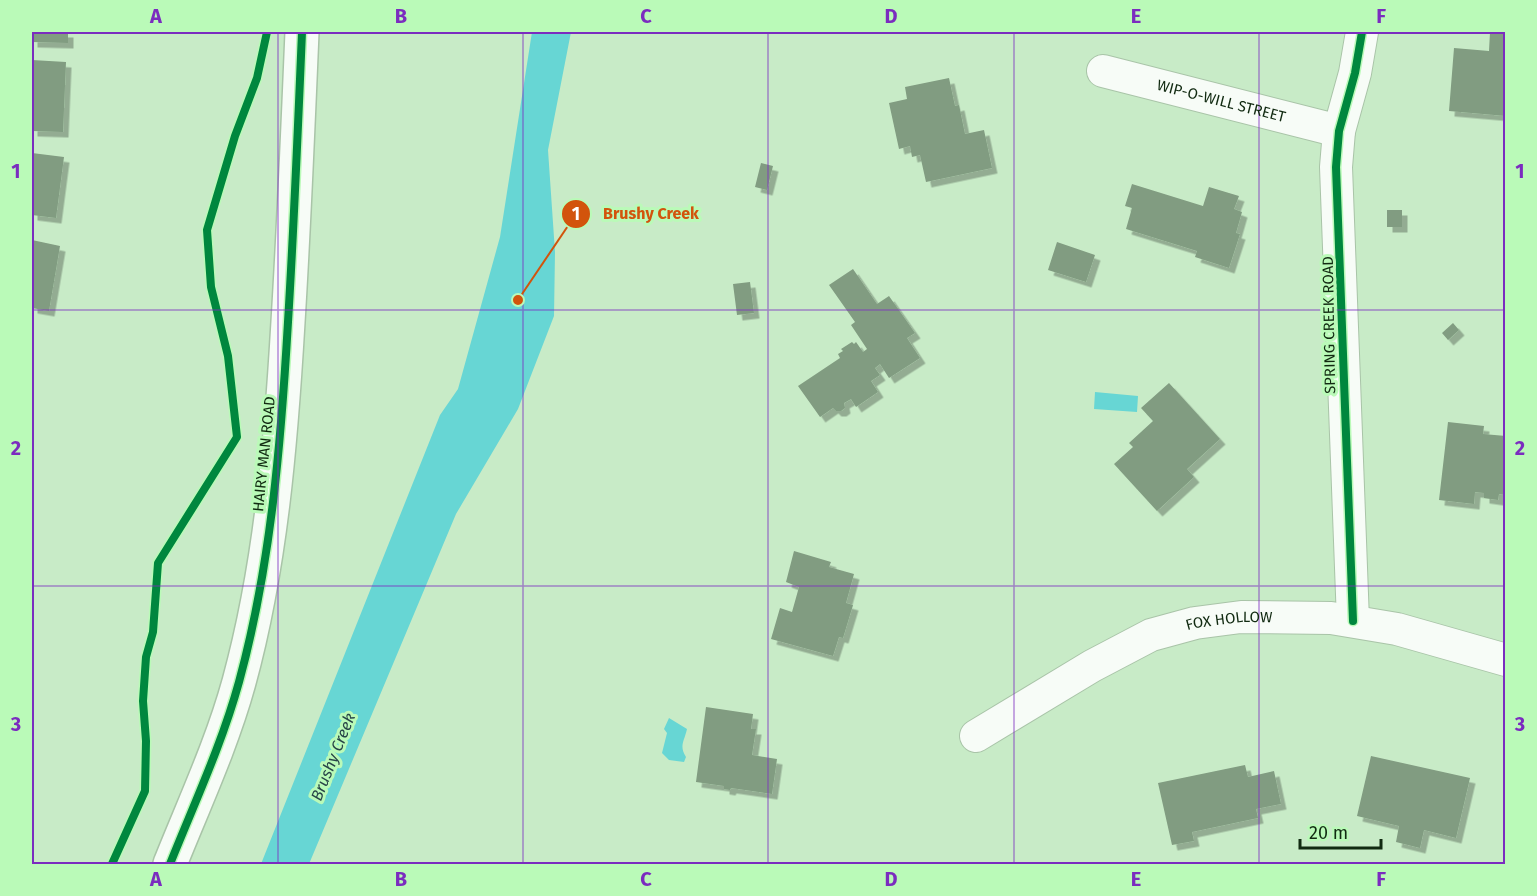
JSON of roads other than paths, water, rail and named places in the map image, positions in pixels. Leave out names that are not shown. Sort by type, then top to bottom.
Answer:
[{"type":"street","name":"HAIRY MAN ROAD","points":[[170,864],[215,753],[239,682],[255,610],[272,513],[285,379],[296,196],[302,32]]},
{"type":"street","name":"SPRING CREEK ROAD","points":[[1353,621],[1336,167],[1339,131],[1355,73],[1362,32]]},
{"type":"street","name":"WIP-O-WILL STREET","points":[[1103,71],[1339,131]]},
{"type":"street","name":"FOX HOLLOW","points":[[975,736],[1092,666],[1151,635],[1195,623],[1241,616],[1287,616],[1353,621],[1397,629],[1506,660]]},
{"type":"water","points":[[532,32],[571,32],[548,150],[555,252],[554,316],[518,409],[456,514],[309,864],[261,864],[440,415],[458,389],[500,237]]},
{"type":"water","points":[[1095,392],[1138,396],[1137,412],[1094,409]]},
{"type":"water","points":[[669,718],[687,729],[682,747],[686,757],[684,762],[669,760],[662,753],[667,733],[664,729]]},
{"type":"place","name":"Brushy Creek","points":[[518,300]]}]
